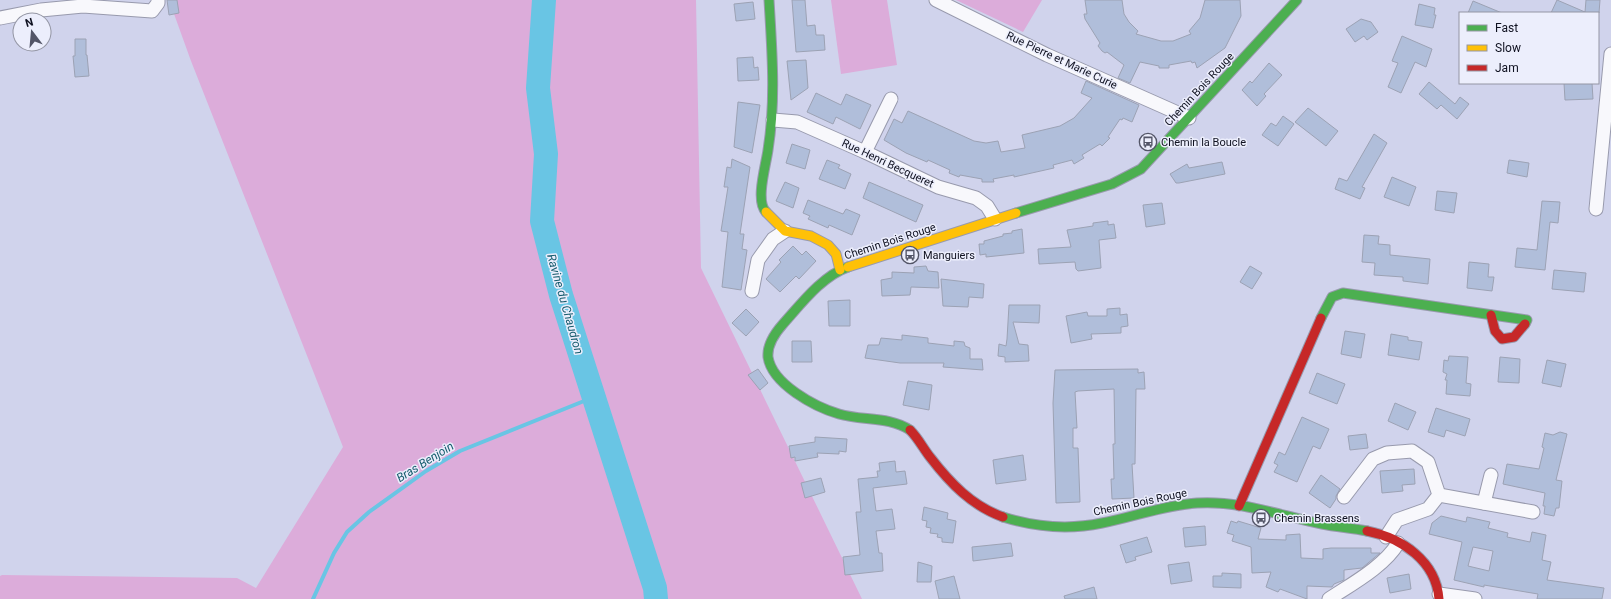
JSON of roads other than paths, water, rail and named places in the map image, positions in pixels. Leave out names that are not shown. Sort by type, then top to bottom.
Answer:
[{"type":"street","points":[[0,18],[41,10],[83,6],[152,11],[158,0]]},
{"type":"street","points":[[769,0],[774,97],[773,120],[761,194],[763,209],[785,231]]},
{"type":"street","name":"Rue Pierre et Marie Curie","points":[[936,0],[1047,55],[1189,118]]},
{"type":"street","name":"Chemin Bois Rouge","points":[[1296,0],[1259,43],[1141,169],[1112,184],[995,219],[840,270],[821,283],[776,332],[769,346],[768,354],[773,369],[790,387],[816,403],[854,418],[894,424],[909,430],[917,437],[929,455],[959,492],[999,517],[1013,521],[1048,526],[1101,523],[1189,503],[1212,502],[1239,506],[1374,533],[1392,540],[1422,559],[1433,573],[1438,586],[1439,596]]},
{"type":"street","points":[[1596,209],[1611,54]]},
{"type":"street","points":[[865,152],[891,99]]},
{"type":"street","name":"Rue Henri Becqueret","points":[[773,120],[797,122],[865,152],[938,187],[976,198],[987,206],[995,219]]},
{"type":"street","points":[[752,291],[758,260],[773,239],[785,231],[804,232],[825,243],[834,251],[840,270]]},
{"type":"street","points":[[1239,506],[1326,307],[1332,297],[1343,293],[1491,315]]},
{"type":"street","points":[[1344,497],[1373,459],[1387,453],[1412,451],[1428,462],[1439,495]]},
{"type":"street","points":[[1484,504],[1491,475]]},
{"type":"street","points":[[1439,495],[1533,512]]},
{"type":"street","points":[[1329,599],[1382,561],[1394,549],[1392,540],[1397,520],[1428,509],[1439,495]]},
{"type":"street","points":[[1439,596],[1475,599]]},
{"type":"waterway","name":"Ravine du Chaudron","points":[[544,0],[538,88],[546,154],[542,221],[561,295],[655,588],[656,599]]},
{"type":"waterway","name":"Bras Benjoin","points":[[313,599],[334,553],[347,532],[369,512],[426,471],[460,451],[594,397]]},
{"type":"place","name":"Chemin la Boucle","points":[[1148,142]]},
{"type":"place","name":"Manguiers","points":[[910,255]]},
{"type":"place","name":"Chemin Brassens","points":[[1261,518]]}]
